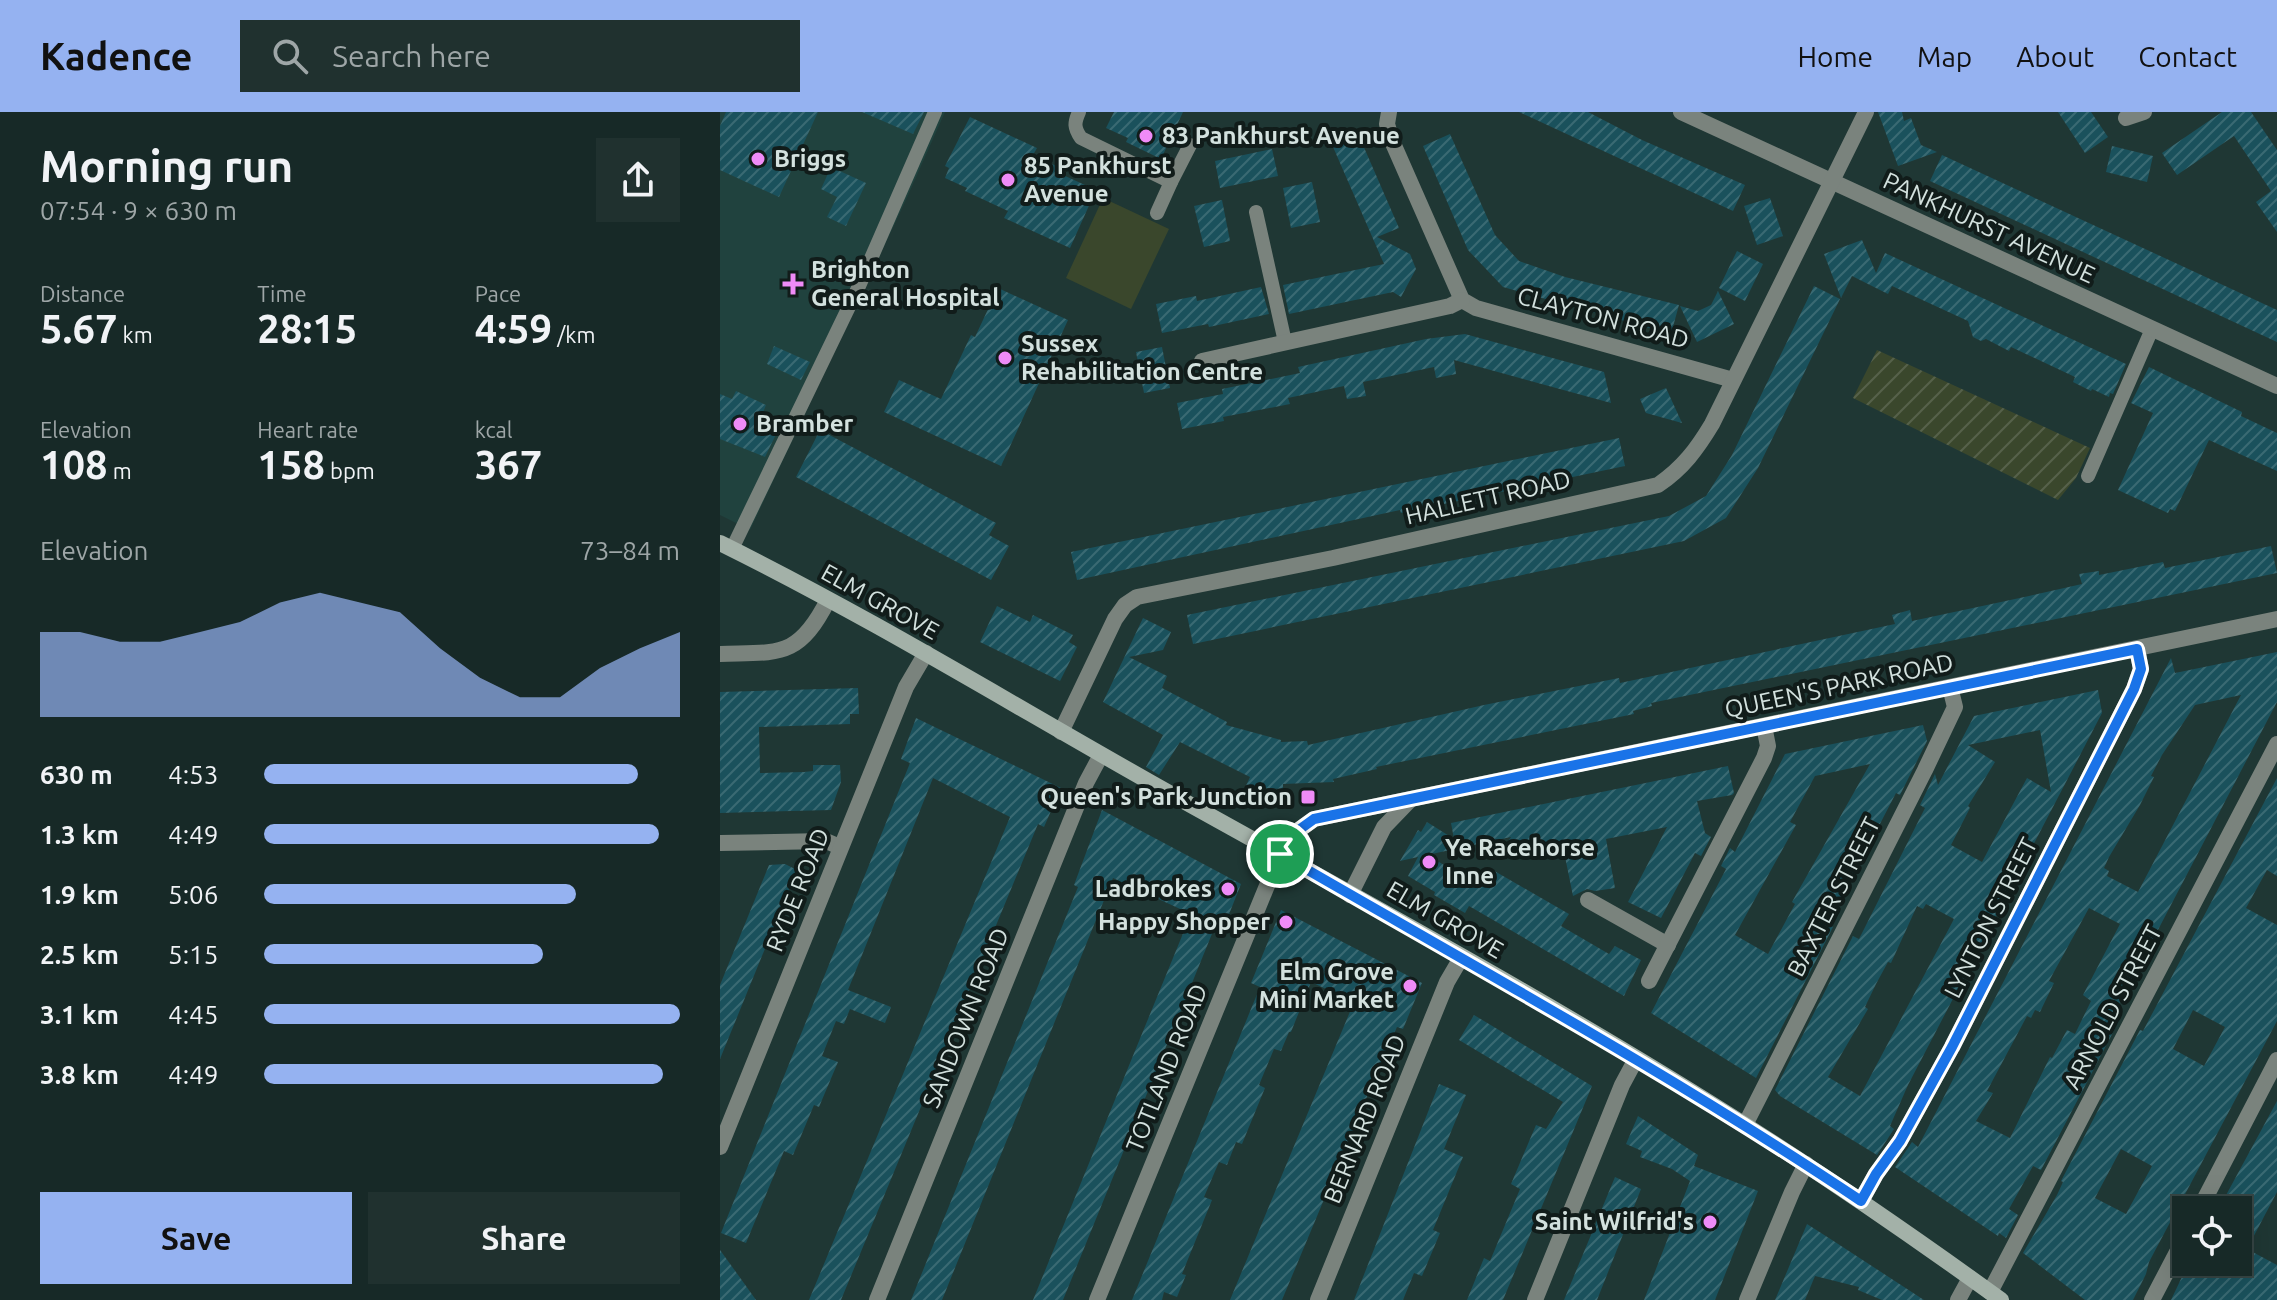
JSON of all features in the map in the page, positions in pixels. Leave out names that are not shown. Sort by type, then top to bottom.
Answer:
[{"type":"street","points":[[1202,361],[1450,306],[1462,300],[1392,141],[1387,124],[1389,112]]},
{"type":"street","name":"PANKHURST AVENUE","points":[[1681,112],[2277,386]]},
{"type":"street","name":"HALLETT ROAD","points":[[1061,732],[1115,619],[1125,605],[1137,597],[1333,558],[1658,485],[1677,472],[1694,454],[1712,424],[1866,112]]},
{"type":"street","points":[[2126,118],[2144,112]]},
{"type":"street","name":"CLAYTON ROAD","points":[[1462,300],[1476,308],[1733,380]]},
{"type":"street","name":"ELM GROVE","points":[[726,546],[926,653],[1636,1059],[1806,1164],[1996,1296]]},
{"type":"street","points":[[720,654],[777,652],[790,648],[809,631],[828,600]]},
{"type":"street","name":"QUEEN'S PARK ROAD","points":[[1280,854],[1296,832],[1314,819],[2277,619]]},
{"type":"street","name":"LYNTON STREET","points":[[1861,1201],[1900,1141],[1952,1047],[2105,746],[2141,671],[2137,649]]},
{"type":"street","name":"RYDE ROAD","points":[[722,1137],[906,687],[926,653]]},
{"type":"street","name":"BAXTER STREET","points":[[1745,1125],[1955,707],[1950,687]]},
{"type":"street","points":[[1649,981],[1764,758],[1768,746],[1764,726]]},
{"type":"street","name":"ARNOLD STREET","points":[[1996,1296],[2277,744]]},
{"type":"street","name":"SANDOWN ROAD","points":[[877,1300],[1086,783],[1101,755]]},
{"type":"street","points":[[1350,895],[1384,827],[1411,799]]},
{"type":"street","points":[[720,843],[826,841],[840,847]]},
{"type":"street","name":"TOTLAND ROAD","points":[[1097,1300],[1280,854]]},
{"type":"street","points":[[1588,900],[1668,945]]},
{"type":"street","name":"BERNARD ROAD","points":[[1318,1300],[1447,982],[1461,958]]},
{"type":"street","points":[[1535,1300],[1622,1085],[1636,1059]]},
{"type":"street","points":[[2206,1196],[2277,1060]]},
{"type":"street","points":[[1747,1300],[1806,1164]]},
{"type":"street","points":[[2152,1300],[2172,1262]]},
{"type":"street","points":[[1958,1300],[1970,1278]]},
{"type":"lane","points":[[726,546],[859,286],[935,112]]},
{"type":"lane","points":[[1079,112],[1075,122],[1081,138],[1171,182]]},
{"type":"lane","points":[[1157,213],[1190,145]]},
{"type":"lane","points":[[1256,212],[1285,342]]},
{"type":"lane","points":[[2088,476],[2152,329]]},
{"type":"shaded area","name":"Brighton General Hospital","points":[[720,112],[945,112],[750,530],[720,515]]},
{"type":"green space","points":[[1103,198],[1169,229],[1131,309],[1066,278]]},
{"type":"green space","points":[[1877,350],[2090,448],[2076,478],[2058,500],[1853,398]]},
{"type":"building","name":"Briggs","points":[[726,112],[818,112],[779,197],[720,170],[720,126]]},
{"type":"building","points":[[862,112],[924,112],[913,134]]},
{"type":"building","name":"83 Pankhurst Avenue","points":[[1114,112],[1183,112],[1161,159],[1106,128]]},
{"type":"building","points":[[1519,112],[1588,112],[1642,140],[1745,185],[1733,211]]},
{"type":"building","points":[[1878,112],[1902,112],[1904,121],[1911,118],[1921,145],[1937,152],[1898,166]]},
{"type":"building","points":[[2058,112],[2091,112],[2108,137],[2085,153]]},
{"type":"building","points":[[2222,112],[2251,112],[2277,150],[2277,232],[2256,202],[2271,191],[2234,136],[2177,175],[2162,153]]},
{"type":"building","name":"85 Pankhurst Avenue","points":[[970,117],[1037,148],[1033,155],[1065,170],[1063,175],[1096,190],[1070,248],[1004,218],[1008,211],[945,178],[949,168],[945,166]]},
{"type":"building","points":[[1356,129],[1399,228],[1377,237],[1410,254],[1416,269],[1401,297],[1393,292],[1289,314],[1283,285],[1384,264],[1330,140]]},
{"type":"building","points":[[1450,134],[1495,235],[1519,261],[1565,277],[1679,305],[1671,334],[1503,287],[1468,250],[1423,146]]},
{"type":"building","points":[[2112,146],[2153,156],[2147,182],[2106,172]]},
{"type":"building","points":[[1272,149],[1278,176],[1220,188],[1215,161]]},
{"type":"building","points":[[1942,155],[2277,310],[2277,342],[1930,181]]},
{"type":"building","points":[[831,167],[866,183],[846,226],[827,217],[837,197],[821,189]]},
{"type":"building","points":[[1312,182],[1320,222],[1291,228],[1283,188]]},
{"type":"building","points":[[1770,198],[1783,236],[1757,245],[1744,206]]},
{"type":"building","points":[[1222,200],[1230,241],[1204,247],[1194,206]]},
{"type":"building","points":[[1862,240],[1876,273],[1885,253],[2126,364],[2113,394],[2110,393],[2109,397],[2091,391],[2073,382],[2075,377],[2011,347],[2009,351],[1986,339],[1981,341],[1973,337],[1968,321],[1892,286],[1888,294],[1852,276],[1841,298],[1824,254]]},
{"type":"building","points":[[1737,251],[1763,264],[1745,301],[1719,288]]},
{"type":"building","points":[[1814,286],[1840,299],[1758,468],[1726,518],[1684,541],[1193,644],[1187,615],[1669,516],[1706,496],[1732,455]]},
{"type":"building","points":[[1261,287],[1269,314],[1162,333],[1156,304],[1196,296],[1197,301]]},
{"type":"building","name":"Sussex Rehabilitation Centre","points":[[998,288],[1068,320],[1001,466],[884,412],[899,380],[941,399],[971,335],[975,337]]},
{"type":"building","points":[[1718,291],[1734,324],[1697,342],[1680,306],[1698,311],[1711,305]]},
{"type":"building","points":[[1465,334],[1604,372],[1611,403],[1454,360],[1456,374],[1436,378],[1434,367],[1363,382],[1366,396],[1347,399],[1344,386],[1288,398],[1290,404],[1223,417],[1224,421],[1182,429],[1177,403],[1223,394],[1222,389],[1300,373],[1298,367],[1426,339]]},
{"type":"building","points":[[774,346],[810,362],[801,380],[767,364]]},
{"type":"building","points":[[1162,347],[1170,388],[1144,393],[1136,352]]},
{"type":"building","points":[[2149,367],[2242,412],[2241,416],[2277,433],[2277,471],[2209,440],[2175,511],[2170,509],[2168,513],[2118,490],[2153,413],[2131,403]]},
{"type":"building","points":[[1666,388],[1682,423],[1646,413],[1640,399]]},
{"type":"building","name":"Bramber","points":[[736,391],[766,405],[762,415],[781,424],[765,457],[720,439],[720,394],[732,399]]},
{"type":"building","points":[[820,430],[996,523],[989,535],[1009,546],[991,580],[796,477]]},
{"type":"building","points":[[1619,438],[1625,466],[1401,513],[1400,510],[1077,580],[1071,552]]},
{"type":"building","points":[[2271,546],[2277,573],[1651,703],[1652,706],[1633,711],[1634,714],[1376,767],[1333,779],[1334,782],[1283,784],[1283,789],[1265,788],[1265,793],[1244,790],[1250,777],[1180,742],[1159,775],[1146,767],[1163,735],[1103,702],[1143,618],[1171,632],[1163,650],[1129,657],[1167,676],[1162,688],[1227,722],[1226,725],[1281,742],[1307,741],[1308,745],[1484,705],[1619,678],[1620,683],[1895,624],[1892,615],[1910,610],[1912,621],[2029,596],[2082,584],[2079,574],[2099,571],[2099,575],[2163,562],[2165,568]]},
{"type":"building","points":[[997,606],[1030,622],[1033,615],[1073,635],[1069,642],[1077,647],[1060,681],[980,642]]},
{"type":"building","points":[[2277,652],[2277,702],[2113,1016],[2120,1019],[2041,1170],[2033,1166],[2009,1209],[2018,1215],[2006,1238],[1999,1233],[1998,1236],[1895,1167],[1912,1142],[1918,1147],[2171,658],[2175,673]],"holes":[[[2241,695],[2138,892],[2107,876],[2109,871],[2104,868],[2109,857],[2140,805],[2162,755],[2195,705]],[[2089,908],[2120,924],[2083,995],[2091,1001],[2075,1034],[2067,1030],[2050,1057],[2010,1138],[1976,1121],[1993,1093],[1987,1091],[2027,1016],[2031,1018],[2035,1010],[2040,1012],[2054,983],[2049,981]]]},
{"type":"building","points":[[858,688],[859,714],[850,714],[850,724],[759,727],[760,773],[804,772],[813,771],[813,765],[840,765],[841,782],[831,810],[720,813],[720,692]]},
{"type":"building","points":[[2098,690],[2102,713],[1908,1085],[1890,1126],[1894,1129],[1877,1155],[1775,1090],[1853,936],[1859,939],[1925,808],[1920,805],[1935,774],[1938,785],[1974,716]],"holes":[[[2040,730],[2051,792],[2027,778],[1982,862],[1951,845],[1970,808],[1968,806],[1995,762],[1968,745]],[[1926,904],[1954,919],[1860,1096],[1828,1077],[1868,1009],[1865,1007],[1888,962],[1891,963],[1917,906],[1923,909]]]},
{"type":"building","points":[[916,718],[1061,788],[1044,827],[1038,824],[841,1300],[809,1300],[1010,817],[933,778],[848,990],[891,1007],[885,1023],[850,1009],[844,1024],[836,1021],[822,1056],[838,1062],[819,1107],[814,1105],[793,1155],[784,1151],[746,1243],[721,1233],[910,763],[901,759]]},
{"type":"building","points":[[1923,725],[1927,741],[1900,795],[1896,793],[1828,924],[1833,927],[1756,1078],[1651,1013],[1726,869],[1721,866],[1730,848],[1735,852],[1785,754]],"holes":[[[1870,764],[1792,902],[1795,904],[1768,954],[1735,935],[1796,825],[1790,822],[1815,776]]]},
{"type":"building","points":[[1728,766],[1734,793],[1697,801],[1705,833],[1711,837],[1701,856],[1695,853],[1661,918],[1628,902],[1667,827],[1606,839],[1615,888],[1587,889],[1573,896],[1562,842],[1502,851],[1511,837],[1427,855],[1480,886],[1491,869],[1569,914],[1561,926],[1609,954],[1615,946],[1641,960],[1624,996],[1469,906],[1465,913],[1434,895],[1435,892],[1408,876],[1418,857],[1400,861],[1418,830],[1421,832],[1427,822],[1454,839],[1451,823]]},
{"type":"building","points":[[2277,778],[2277,876],[2267,870],[2246,908],[2277,925],[2277,1021],[2184,1196],[2172,1196],[2172,1219],[2133,1300],[2085,1300],[2023,1253],[2057,1195],[2061,1181],[2140,1030],[2143,1031]],"holes":[[[2193,1010],[2225,1027],[2204,1066],[2173,1049]],[[2121,1149],[2152,1166],[2126,1214],[2095,1198]]]},
{"type":"building","points":[[1102,810],[1241,884],[1224,927],[1216,924],[1063,1300],[1033,1300],[1191,914],[1113,878],[942,1300],[911,1300],[1078,887],[1074,885]]},
{"type":"building","points":[[785,864],[797,870],[720,1059],[720,985],[769,865]]},
{"type":"building","points":[[1281,910],[1422,983],[1403,1029],[1397,1027],[1384,1056],[1282,1300],[1230,1300],[1354,1002],[1311,982],[1281,1051],[1274,1049],[1259,1085],[1265,1088],[1242,1144],[1236,1142],[1227,1165],[1219,1162],[1204,1197],[1212,1200],[1182,1274],[1186,1275],[1177,1297],[1164,1292],[1162,1300],[1132,1300],[1260,987],[1251,983]]},
{"type":"building","points":[[1474,1015],[1592,1086],[1503,1300],[1467,1300],[1484,1258],[1490,1261],[1520,1189],[1511,1184],[1536,1125],[1546,1129],[1563,1102],[1459,1040]]},
{"type":"building","points":[[1439,1084],[1466,1095],[1444,1149],[1463,1157],[1433,1230],[1440,1233],[1422,1276],[1414,1273],[1403,1300],[1354,1300]]},
{"type":"building","points":[[2277,1101],[2277,1192],[2252,1240],[2252,1196],[2226,1196]]},
{"type":"building","name":"Saint Wilfrid's","points":[[1638,1116],[1698,1155],[1694,1166],[1758,1191],[1715,1300],[1644,1300],[1690,1181],[1672,1169],[1640,1157],[1642,1151],[1626,1144]]},
{"type":"building","points":[[1615,1177],[1641,1189],[1597,1300],[1564,1300]]},
{"type":"building","points":[[1807,1224],[1924,1300],[1882,1300],[1858,1290],[1859,1287],[1815,1276],[1805,1300],[1775,1300]]},
{"type":"building","points":[[720,1250],[741,1279],[756,1300],[720,1300]]},
{"type":"building","points":[[2252,1252],[2277,1265],[2277,1300],[2171,1300],[2182,1276],[2252,1276]]},
{"type":"place","name":"83 Pankhurst Avenue","points":[[1146,136]]},
{"type":"place","name":"Briggs","points":[[758,159]]},
{"type":"place","name":"85 Pankhurst Avenue","points":[[1008,180]]},
{"type":"place","name":"Brighton General Hospital","points":[[793,284]]},
{"type":"place","name":"Sussex Rehabilitation Centre","points":[[1005,358]]},
{"type":"place","name":"Bramber","points":[[740,424]]},
{"type":"place","name":"Queen's Park Junction","points":[[1308,797]]},
{"type":"place","name":"Ye Racehorse Inne","points":[[1429,862]]},
{"type":"place","name":"Ladbrokes","points":[[1228,889]]},
{"type":"place","name":"Happy Shopper","points":[[1286,922]]},
{"type":"place","name":"Elm Grove Mini Market","points":[[1410,986]]},
{"type":"place","name":"Saint Wilfrid's","points":[[1710,1222]]},
{"type":"route","points":[[2137,649],[2141,669],[2134,689],[2058,841],[1952,1047],[1900,1141],[1861,1201],[1745,1125],[1612,1044],[1280,854],[1296,832],[1314,819],[2137,649]]}]
